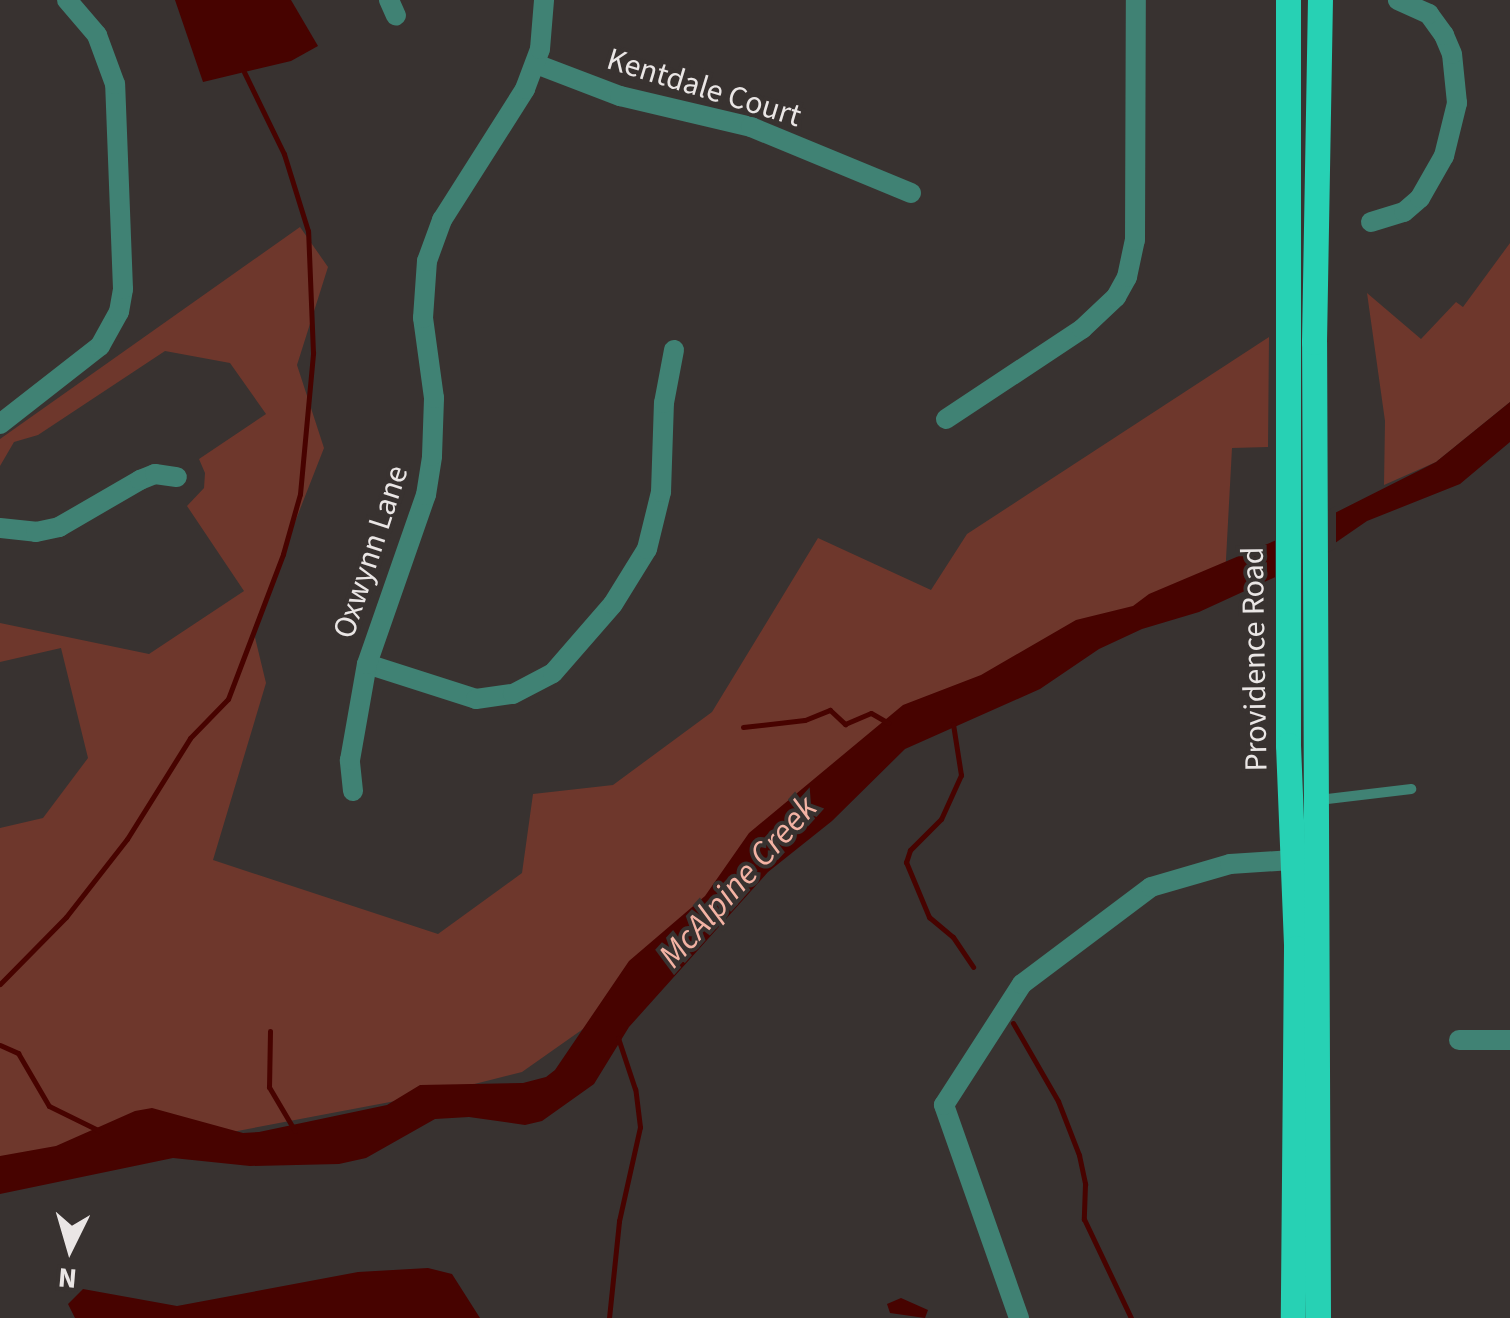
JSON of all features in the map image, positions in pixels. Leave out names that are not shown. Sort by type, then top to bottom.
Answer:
[{"type":"main road","name":"Providence Road","points":[[1288,0],[1286,472],[1296,948],[1293,1318]]},
{"type":"main road","name":"Providence Road","points":[[1318,1318],[1315,466],[1320,0]]},
{"type":"street","points":[[3,416],[100,346],[118,312],[123,289],[115,84],[98,35],[67,0]]},
{"type":"street","name":"Oxwynn Lane","points":[[353,792],[350,760],[367,664],[426,495],[432,456],[434,398],[423,318],[427,261],[442,220],[525,89],[536,64],[544,0]]},
{"type":"street","points":[[946,419],[1090,323],[1116,297],[1128,277],[1135,240],[1136,0]]},
{"type":"street","points":[[1371,222],[1404,212],[1420,198],[1436,174],[1453,131],[1457,103],[1452,54],[1435,7],[1398,0]]},
{"type":"street","name":"Kentdale Court","points":[[536,64],[620,96],[751,127],[911,192]]},
{"type":"street","points":[[367,664],[476,698],[512,694],[553,673],[613,604],[647,549],[661,492],[664,403],[674,350]]},
{"type":"street","points":[[0,528],[36,532],[59,527],[140,480],[156,474],[177,477]]},
{"type":"street","points":[[1020,1318],[944,1106],[952,1092],[1022,984],[1151,887],[1230,864],[1292,860]]},
{"type":"street","points":[[1459,1040],[1510,1040]]},
{"type":"lane","points":[[1319,800],[1411,789]]},
{"type":"shaded area","points":[[300,227],[328,267],[297,365],[324,448],[253,629],[266,683],[213,860],[438,934],[522,873],[533,794],[613,785],[712,712],[818,538],[931,590],[967,534],[1269,337],[1268,447],[1232,448],[1225,578],[897,725],[637,991],[522,1072],[443,1092],[0,1176],[0,828],[43,818],[88,758],[61,648],[0,662],[0,623],[149,654],[244,591],[187,506],[204,488],[205,473],[199,459],[266,414],[230,363],[165,351],[38,435],[14,442],[0,466],[0,439]]},
{"type":"shaded area","points":[[1510,243],[1510,402],[1436,462],[1384,485],[1385,421],[1367,293],[1421,339],[1456,302],[1463,307]]},
{"type":"water","points":[[175,0],[291,0],[318,46],[291,61],[203,82]]},
{"type":"water","name":"McAlpine Creek","points":[[1510,402],[1510,442],[1460,484],[1367,521],[1306,563],[1199,612],[1142,629],[1099,649],[1040,689],[905,749],[832,821],[768,872],[629,1027],[594,1084],[542,1121],[525,1125],[469,1117],[435,1119],[366,1158],[339,1164],[250,1166],[173,1158],[0,1194],[0,1156],[56,1146],[135,1111],[152,1108],[243,1133],[259,1132],[387,1105],[420,1085],[523,1083],[546,1077],[555,1070],[629,961],[705,896],[749,833],[903,705],[981,675],[1076,620],[1133,606],[1149,594],[1305,528],[1436,462]]},
{"type":"water","points":[[428,1268],[452,1274],[480,1318],[75,1318],[68,1304],[83,1289],[177,1306],[358,1272]]},
{"type":"water","points":[[901,1298],[928,1310],[925,1318],[890,1313],[887,1304]]},
{"type":"pier","points":[[1336,506],[1336,548],[1275,582],[1275,537]]},
{"type":"waterway","points":[[0,984],[66,917],[127,839],[190,738],[228,699],[283,554],[300,494],[313,353],[308,231],[284,154],[244,72]]},
{"type":"waterway","points":[[743,727],[805,720],[830,710],[845,724],[871,713],[888,723]]},
{"type":"waterway","points":[[953,724],[961,775],[941,819],[910,850],[906,862],[929,917],[953,937],[973,967]]},
{"type":"waterway","points":[[1013,1023],[1058,1101],[1079,1155],[1085,1184],[1084,1219],[1131,1318]]},
{"type":"waterway","points":[[270,1031],[269,1087],[295,1131]]},
{"type":"waterway","points":[[609,1318],[619,1221],[640,1127],[635,1089],[618,1038]]},
{"type":"waterway","points":[[0,1045],[18,1053],[49,1106],[98,1130]]}]
